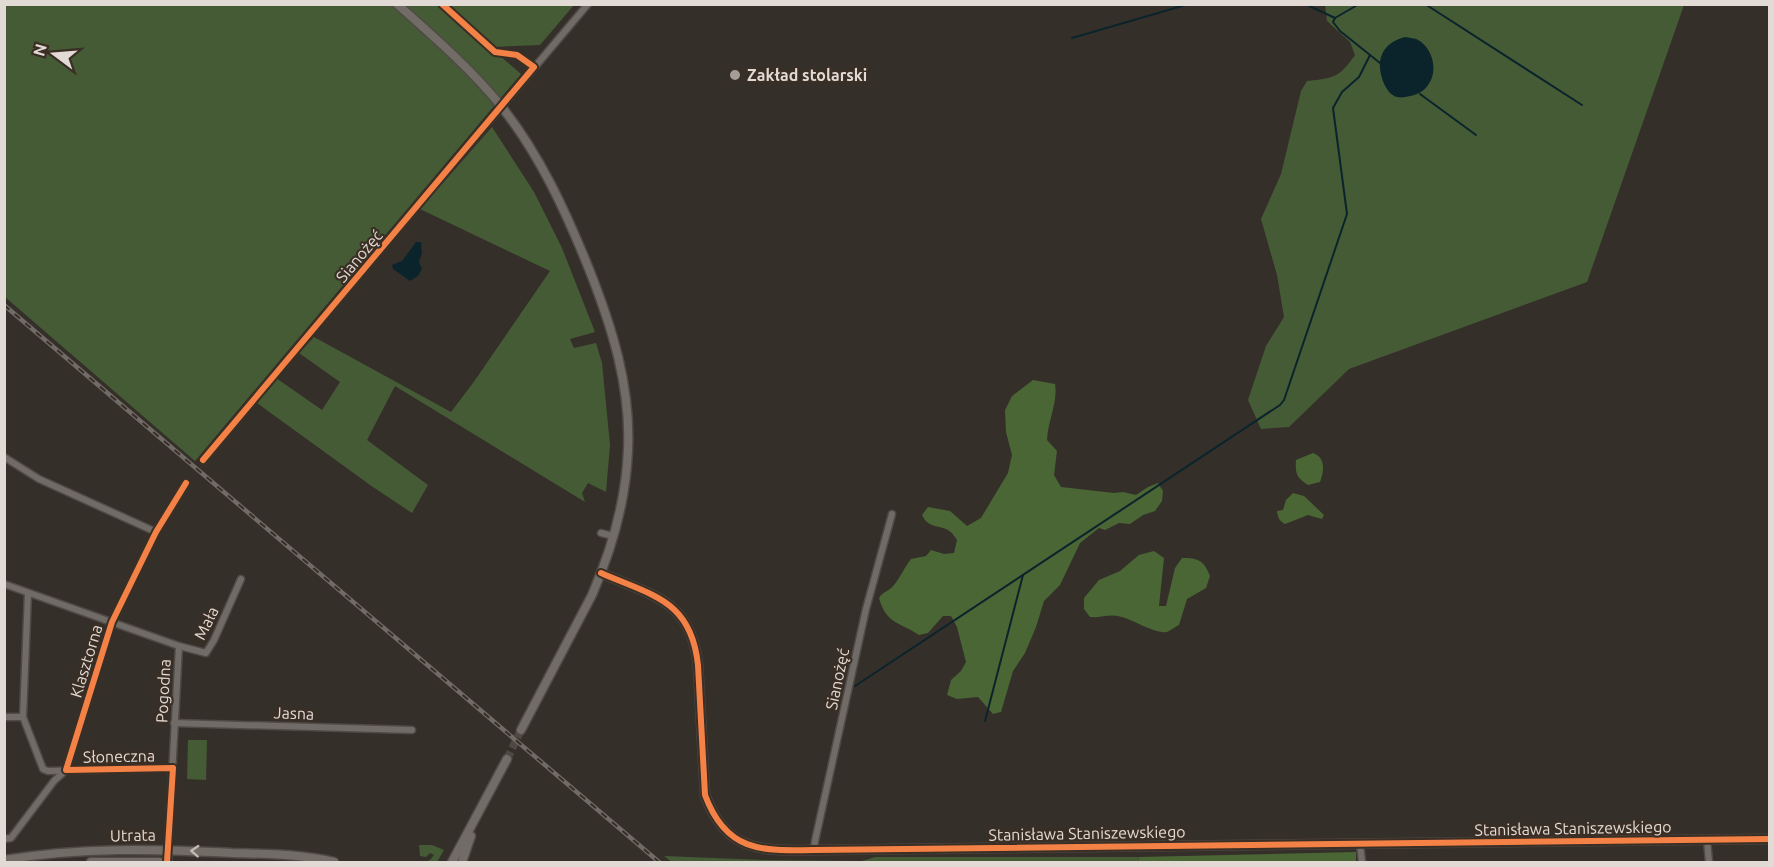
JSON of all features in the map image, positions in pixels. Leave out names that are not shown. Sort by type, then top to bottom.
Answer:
[{"type":"main road","points":[[397,4],[461,63],[501,107],[542,169],[565,208],[605,311],[623,387],[628,449],[622,498],[613,536],[601,573],[521,730]]},
{"type":"main road","name":"Stanisława Staniszewskiego","points":[[601,573],[674,608],[689,627],[696,645],[698,665],[705,795],[716,820],[731,835],[755,847],[814,850],[1770,839]]},
{"type":"main road","points":[[452,862],[507,759]]},
{"type":"main road","points":[[462,862],[484,802]]},
{"type":"main road","points":[[167,862],[168,849]]},
{"type":"main road","name":"Utrata","points":[[4,860],[92,850],[168,849],[290,856],[334,862]]},
{"type":"main road","name":"Utrata","points":[[91,862],[159,862]]},
{"type":"street","name":"Sianożęć","points":[[203,460],[588,4]]},
{"type":"street","points":[[4,457],[39,479],[156,532],[186,483]]},
{"type":"street","name":"Sianożęć","points":[[814,850],[866,609],[892,514]]},
{"type":"street","name":"Klasztorna","points":[[4,839],[11,838],[54,781],[66,770],[112,622],[156,532]]},
{"type":"street","points":[[601,533],[613,536]]},
{"type":"street","name":"Mała","points":[[179,646],[206,653],[211,648],[241,579]]},
{"type":"street","name":"Pogodna","points":[[4,584],[179,646],[168,849]]},
{"type":"street","name":"Słoneczna","points":[[28,593],[23,717],[43,769],[48,771],[173,768]]},
{"type":"street","points":[[4,717],[23,717]]},
{"type":"street","name":"Jasna","points":[[174,723],[412,730]]},
{"type":"street","points":[[1707,840],[1709,862]]},
{"type":"street","points":[[1360,844],[1362,862]]},
{"type":"green space","points":[[5,5],[441,5],[521,74],[195,461],[5,297]]},
{"type":"green space","points":[[447,5],[574,5],[540,45],[493,47]]},
{"type":"green space","points":[[1325,5],[1684,5],[1587,282],[1349,369],[1289,427],[1261,429],[1248,400],[1266,346],[1284,317],[1277,275],[1261,219],[1281,174],[1301,91],[1307,81],[1330,78],[1340,73],[1355,55],[1350,42],[1327,21]]},
{"type":"green space","points":[[492,127],[534,192],[562,248],[595,332],[570,339],[574,348],[596,343],[602,363],[610,445],[606,492],[588,483],[582,493],[585,502],[395,386],[367,440],[428,485],[412,513],[257,403],[276,378],[322,410],[340,382],[299,353],[314,337],[451,412],[550,271],[420,209]]},
{"type":"green space","points":[[1033,380],[1055,384],[1055,398],[1047,440],[1057,451],[1054,475],[1061,487],[1136,495],[1158,483],[1163,491],[1162,501],[1155,511],[1143,515],[1130,524],[1119,523],[1105,530],[1099,528],[1080,543],[1060,585],[1044,601],[1025,653],[1013,671],[1001,712],[993,714],[978,697],[957,699],[947,695],[951,680],[961,671],[966,662],[957,627],[951,616],[943,616],[928,633],[919,635],[890,618],[879,598],[894,585],[911,559],[926,556],[931,550],[944,554],[954,553],[957,540],[952,534],[928,523],[922,515],[928,507],[950,511],[967,526],[981,518],[1008,473],[1012,455],[1006,432],[1005,410],[1012,396]]},
{"type":"green space","points":[[1313,453],[1322,461],[1322,474],[1320,482],[1308,485],[1298,475],[1296,460]]},
{"type":"green space","points":[[1293,493],[1304,496],[1324,515],[1322,519],[1308,515],[1285,524],[1281,522],[1277,511],[1283,510],[1286,500]]},
{"type":"green space","points":[[1154,551],[1164,558],[1159,606],[1166,606],[1175,568],[1182,558],[1200,561],[1210,576],[1206,588],[1187,599],[1179,625],[1167,632],[1162,632],[1118,616],[1090,617],[1084,609],[1084,598],[1099,580],[1120,571],[1139,555]]},
{"type":"green space","points":[[188,740],[207,740],[206,780],[187,779]]},
{"type":"green space","points":[[419,845],[432,845],[444,850],[437,862],[424,862],[430,860],[434,855],[430,853],[426,857],[420,856]]},
{"type":"green space","points":[[1356,852],[1356,862],[1138,862],[1139,857]]},
{"type":"green space","points":[[664,856],[862,861],[875,857],[1139,857],[1138,862],[672,862]]},
{"type":"water","points":[[1405,37],[1417,39],[1427,48],[1432,58],[1433,75],[1422,91],[1414,95],[1399,97],[1392,95],[1385,86],[1380,62],[1387,46]]},
{"type":"water","points":[[416,242],[421,242],[422,253],[419,262],[422,269],[418,276],[410,281],[393,269],[392,265],[402,261]]},
{"type":"waterway","points":[[1072,38],[1189,4]]},
{"type":"waterway","points":[[1305,4],[1335,18]]},
{"type":"waterway","points":[[1359,4],[1335,18],[1333,22],[1340,31],[1380,63]]},
{"type":"waterway","points":[[1425,4],[1582,105]]},
{"type":"waterway","points":[[855,686],[1280,405],[1284,400],[1347,214],[1333,108],[1342,92],[1359,77],[1370,55]]},
{"type":"waterway","points":[[1420,94],[1476,135]]},
{"type":"waterway","points":[[985,721],[1023,575]]},
{"type":"tunnel","points":[[507,759],[521,730]]},
{"type":"railway","points":[[4,305],[659,862]]},
{"type":"cycle path","points":[[203,460],[534,67],[517,55],[495,52],[442,4]]},
{"type":"cycle path","points":[[167,862],[173,768],[66,770],[112,622],[156,532],[186,483]]},
{"type":"cycle path","points":[[601,573],[653,595],[666,603],[678,613],[687,626],[694,643],[698,665],[705,795],[723,828],[735,838],[762,848],[795,850],[1770,839]]},
{"type":"place","name":"Zakład stolarski","points":[[735,75]]}]
